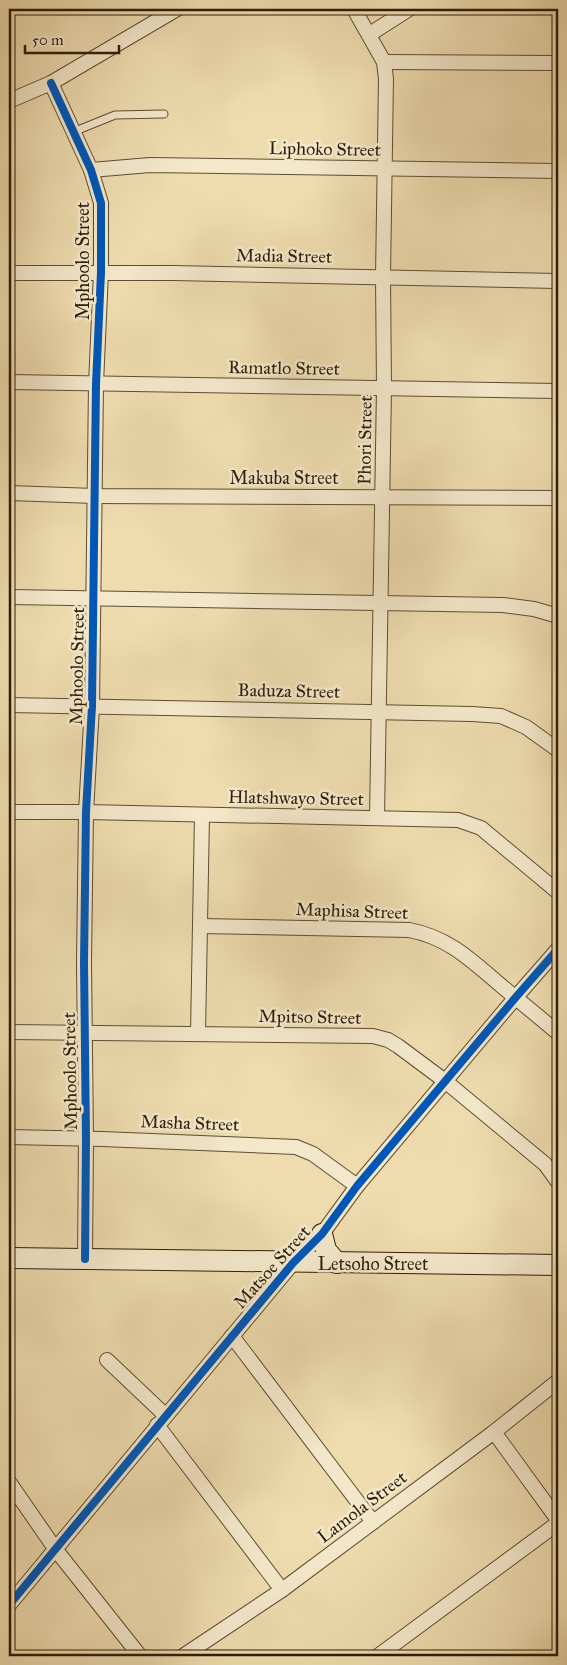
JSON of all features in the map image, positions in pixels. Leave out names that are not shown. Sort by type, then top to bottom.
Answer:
[{"type":"street","points":[[9,101],[51,83],[178,9]]},
{"type":"street","points":[[354,9],[370,34],[384,62],[558,63]]},
{"type":"street","points":[[370,34],[409,9]]},
{"type":"street","name":"Phori Street","points":[[377,818],[383,498],[383,277],[386,80],[384,62]]},
{"type":"street","name":"Mphoolo Street","points":[[51,83],[90,170],[101,203],[101,272],[96,384],[92,706],[86,812],[84,1259]]},
{"type":"street","name":"Liphoko Street","points":[[90,170],[150,165],[558,171]]},
{"type":"street","name":"Madia Street","points":[[9,273],[101,272],[558,281]]},
{"type":"street","name":"Ramatlo Street","points":[[9,382],[558,391]]},
{"type":"street","name":"Makuba Street","points":[[9,492],[95,496],[558,498]]},
{"type":"street","points":[[9,597],[503,605],[534,609],[558,616]]},
{"type":"street","name":"Baduza Street","points":[[9,705],[502,716],[526,727],[558,750]]},
{"type":"street","name":"Hlatshwayo Street","points":[[9,812],[458,820],[481,828],[558,892]]},
{"type":"street","points":[[198,1034],[202,815]]},
{"type":"street","name":"Maphisa Street","points":[[200,926],[409,930],[427,933],[465,955],[558,1033]]},
{"type":"street","name":"Matsoe Street","points":[[9,1605],[161,1420],[293,1263],[322,1234],[357,1186],[558,949]]},
{"type":"street","name":"Mpitso Street","points":[[9,1032],[373,1036],[388,1040],[446,1081],[545,1164],[558,1182]]},
{"type":"street","name":"Masha Street","points":[[9,1138],[86,1138],[296,1147],[313,1154],[357,1186]]},
{"type":"street","points":[[322,1234],[326,1250],[338,1263]]},
{"type":"street","name":"Letsoho Street","points":[[9,1258],[558,1265]]},
{"type":"street","points":[[232,1336],[373,1522]]},
{"type":"street","points":[[107,1360],[161,1420],[282,1590]]},
{"type":"street","name":"Lamola Street","points":[[183,1656],[282,1590],[494,1432],[558,1381]]},
{"type":"street","points":[[378,1656],[558,1522],[494,1432]]},
{"type":"street","points":[[9,1482],[56,1550],[140,1656]]},
{"type":"lane","points":[[74,132],[115,115],[164,114]]},
{"type":"cycle path","points":[[51,83],[91,170],[101,203],[101,272],[96,384],[92,706],[86,812],[84,962],[85,1259]]},
{"type":"cycle path","points":[[9,1605],[293,1263],[322,1234],[357,1186],[558,949]]}]
